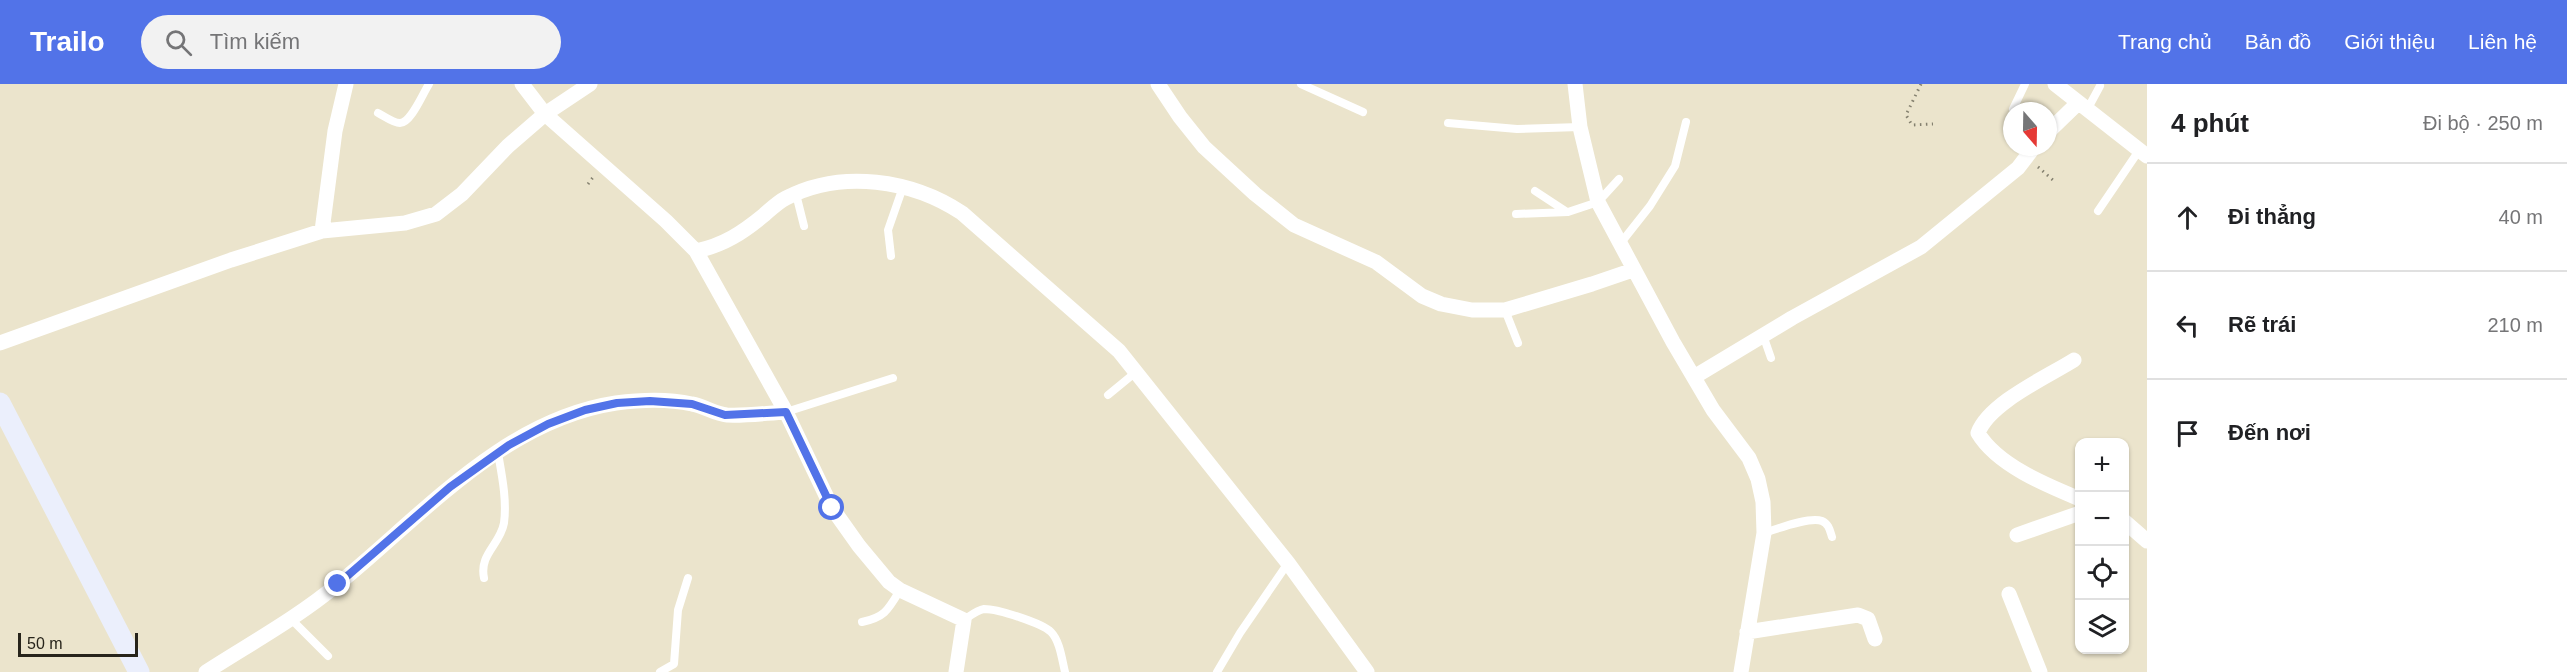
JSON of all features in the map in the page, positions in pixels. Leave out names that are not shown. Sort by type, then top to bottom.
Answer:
[{"type":"main road","points":[[0,403],[139,672]]},
{"type":"street","points":[[322,231],[335,131],[346,84]]},
{"type":"street","points":[[522,84],[545,114],[666,220],[696,251],[786,412],[832,508],[859,546],[889,582],[900,590],[964,620],[956,672]]},
{"type":"street","points":[[0,343],[231,260],[322,231],[405,223],[436,214],[462,194],[508,146],[545,114],[590,84]]},
{"type":"street","points":[[1158,84],[1204,147],[1255,194],[1294,225],[1376,262],[1422,296],[1472,310],[1505,310],[1633,270]]},
{"type":"street","points":[[1575,84],[1580,127],[1598,202],[1633,270],[1713,410],[1749,458],[1758,479],[1763,501],[1764,533],[1741,672]]},
{"type":"street","points":[[2055,84],[2143,153]]},
{"type":"street","points":[[2057,125],[2083,106]]},
{"type":"street","points":[[1694,377],[1763,335],[1921,247],[2018,168],[2027,156]]},
{"type":"street","points":[[696,251],[717,247],[740,236],[784,198],[813,188],[844,182],[875,182],[903,185],[940,199],[962,213],[1119,351],[1288,563],[1361,670]]},
{"type":"street","points":[[2074,360],[2010,399],[1982,423],[1977,433],[1983,441],[2022,474],[2075,497]]},
{"type":"street","points":[[206,672],[292,620],[338,584],[450,487],[498,453],[548,424],[585,410],[617,403],[650,401],[692,404],[725,415],[786,412]]},
{"type":"street","points":[[2017,535],[2075,514]]},
{"type":"street","points":[[2129,525],[2147,541]]},
{"type":"street","points":[[2009,594],[2040,672]]},
{"type":"street","points":[[1747,632],[1858,615],[1868,620],[1875,639]]},
{"type":"lane","points":[[378,113],[398,123],[405,122],[429,84]]},
{"type":"lane","points":[[1301,84],[1363,112]]},
{"type":"lane","points":[[2016,102],[2025,84]]},
{"type":"lane","points":[[2083,106],[2100,86]]},
{"type":"lane","points":[[1620,244],[1650,207],[1675,166],[1686,122]]},
{"type":"lane","points":[[1448,123],[1517,129],[1580,127]]},
{"type":"lane","points":[[2098,211],[2143,153]]},
{"type":"lane","points":[[1516,214],[1569,212],[1598,202],[1619,179]]},
{"type":"lane","points":[[891,256],[888,230],[903,185]]},
{"type":"lane","points":[[1535,191],[1569,212]]},
{"type":"lane","points":[[796,194],[804,226]]},
{"type":"lane","points":[[1505,310],[1518,343]]},
{"type":"lane","points":[[1763,335],[1772,358]]},
{"type":"lane","points":[[1108,395],[1136,372]]},
{"type":"lane","points":[[786,412],[893,378]]},
{"type":"lane","points":[[484,578],[482,568],[485,556],[500,536],[504,522],[504,492],[498,453]]},
{"type":"lane","points":[[1764,533],[1810,520],[1822,521],[1829,527],[1832,537]]},
{"type":"lane","points":[[1217,672],[1240,633],[1288,563]]},
{"type":"lane","points":[[660,672],[674,664],[678,610],[688,579]]},
{"type":"lane","points":[[862,622],[881,616],[889,610],[900,590]]},
{"type":"lane","points":[[964,620],[981,609],[987,609],[1008,614],[1047,629],[1056,639],[1065,672]]},
{"type":"lane","points":[[292,620],[328,656]]},
{"type":"path","points":[[1921,84],[1906,115],[1912,125],[1933,124]]},
{"type":"route","points":[[338,584],[450,487],[509,445],[548,424],[585,410],[617,403],[650,401],[692,404],[725,415],[786,412],[832,508]]}]
